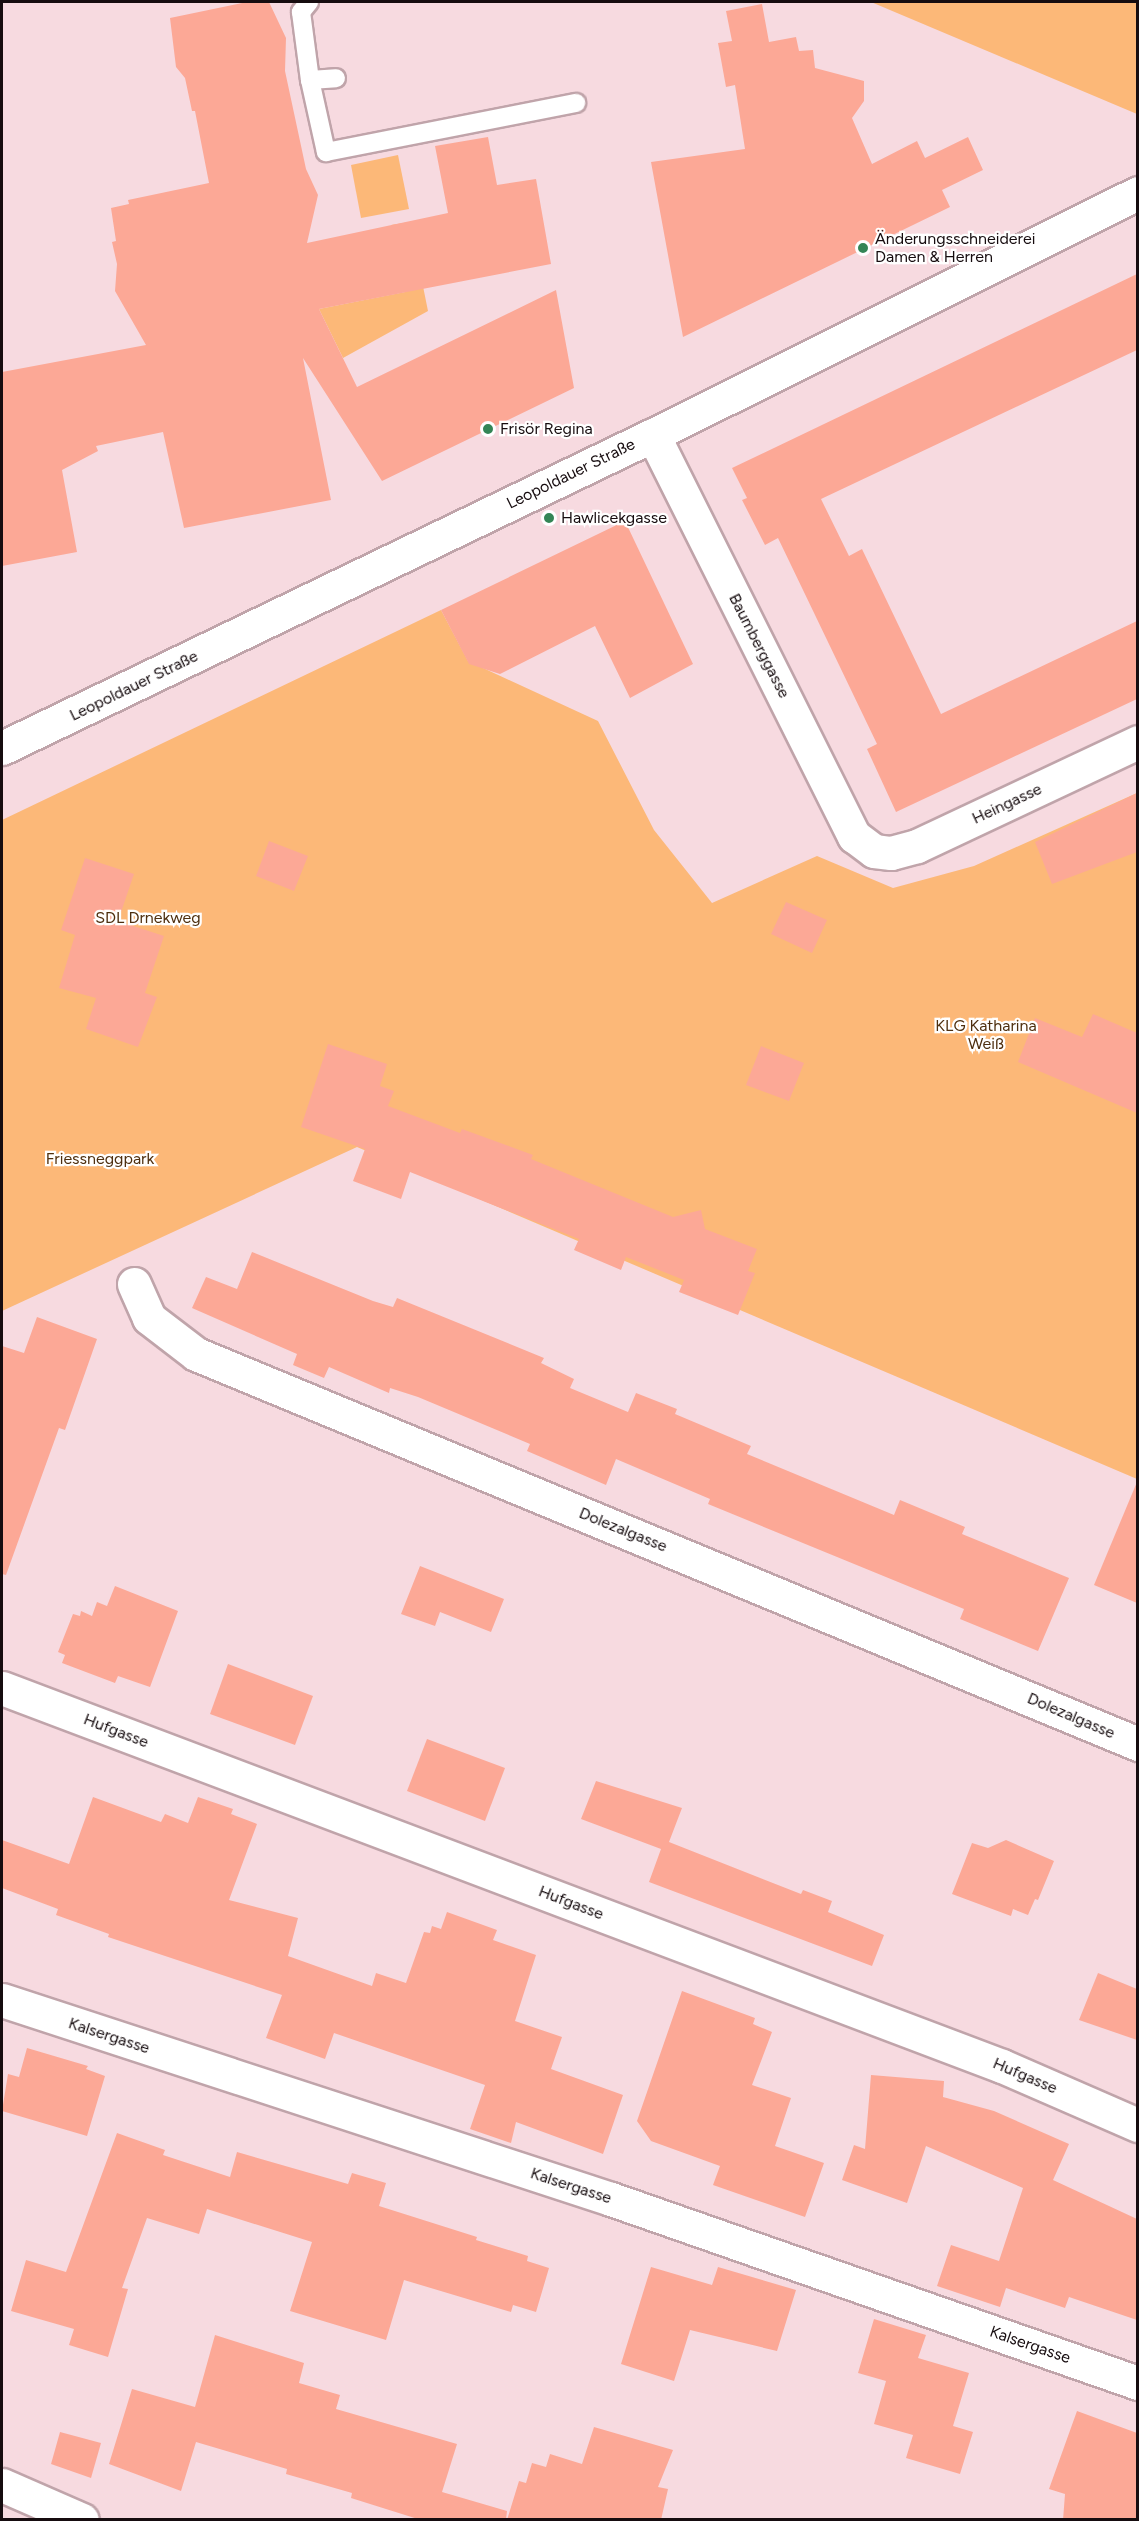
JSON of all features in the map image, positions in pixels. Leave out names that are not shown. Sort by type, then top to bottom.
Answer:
[{"type":"street","name":"Leopoldauer Straße","points":[[2,748],[653,435],[1137,193]]},
{"type":"street","name":"Baumberggasse","points":[[653,435],[854,836],[874,851]]},
{"type":"street","name":"Heingasse","points":[[874,851],[891,853],[917,846],[1137,742]]},
{"type":"street","name":"Dolezalgasse","points":[[134,1284],[149,1318],[196,1354],[1137,1744]]},
{"type":"street","name":"Hufgasse","points":[[2,1688],[1002,2066],[1137,2125]]},
{"type":"street","name":"Kalsergasse","points":[[2,2000],[611,2199],[1137,2383]]},
{"type":"street","points":[[2,2485],[82,2520]]},
{"type":"lane","points":[[309,2],[301,12],[310,80],[326,152],[576,103]]},
{"type":"lane","points":[[310,80],[336,78]]},
{"type":"green space","points":[[871,2],[1137,2],[1137,114]]},
{"type":"green space","points":[[398,155],[409,209],[361,218],[351,165]]},
{"type":"green space","points":[[410,222],[428,311],[343,358],[319,309],[405,292],[391,225]]},
{"type":"green space","points":[[441,610],[468,661],[598,721],[654,830],[712,903],[817,856],[893,888],[974,866],[1137,793],[1137,1479],[357,1147],[2,1311],[2,820]]},
{"type":"building","points":[[247,2],[269,2],[286,38],[285,71],[306,169],[318,195],[307,243],[448,213],[435,146],[488,137],[497,185],[536,179],[551,264],[319,309],[357,387],[556,290],[574,388],[382,481],[303,358],[331,500],[184,528],[163,432],[96,446],[98,451],[62,470],[77,552],[2,566],[2,372],[146,345],[115,291],[117,264],[112,242],[116,241],[111,208],[129,204],[128,200],[209,183],[195,111],[192,111],[185,78],[176,67],[170,18]]},
{"type":"building","points":[[762,4],[769,42],[796,37],[799,51],[813,50],[815,68],[864,81],[864,101],[852,118],[872,164],[917,141],[925,158],[968,137],[983,170],[942,190],[950,207],[683,337],[651,162],[745,149],[735,85],[726,87],[718,43],[732,41],[726,11]]},
{"type":"building","points":[[1137,274],[1137,350],[821,499],[849,556],[862,549],[941,714],[1137,621],[1137,699],[896,812],[867,749],[877,744],[778,538],[765,545],[742,500],[747,498],[732,468]]},
{"type":"building","points":[[625,521],[693,664],[630,698],[595,626],[500,674],[469,664],[441,610]]},
{"type":"building","points":[[1137,793],[1137,852],[1052,884],[1035,842]]},
{"type":"building","points":[[269,841],[308,856],[294,891],[256,876]]},
{"type":"building","points":[[85,858],[134,874],[118,921],[164,936],[145,993],[157,997],[138,1047],[86,1029],[96,998],[59,988],[75,935],[61,930]]},
{"type":"building","points":[[786,902],[827,920],[812,953],[771,934]]},
{"type":"building","points":[[1093,1014],[1137,1033],[1137,1113],[1018,1062],[1035,1018],[1082,1037]]},
{"type":"building","points":[[328,1044],[387,1064],[380,1086],[394,1091],[388,1106],[460,1133],[462,1129],[533,1155],[531,1159],[673,1217],[701,1210],[705,1229],[757,1249],[748,1271],[755,1273],[738,1315],[679,1292],[684,1280],[626,1257],[621,1270],[574,1250],[579,1239],[410,1172],[401,1199],[353,1181],[365,1149],[301,1127]]},
{"type":"building","points":[[761,1046],[804,1063],[789,1101],[746,1085]]},
{"type":"building","points":[[252,1252],[373,1301],[393,1307],[397,1298],[544,1358],[541,1363],[574,1379],[570,1388],[628,1412],[636,1393],[677,1409],[675,1414],[751,1446],[747,1454],[894,1515],[900,1500],[965,1527],[962,1534],[1069,1578],[1038,1651],[960,1619],[964,1609],[708,1504],[710,1499],[616,1459],[606,1485],[527,1451],[530,1444],[418,1397],[390,1388],[389,1393],[329,1367],[324,1378],[293,1365],[297,1354],[192,1308],[206,1277],[237,1289]]},
{"type":"building","points":[[37,1317],[97,1339],[65,1430],[59,1428],[6,1575],[2,1574],[2,1346],[24,1353]]},
{"type":"building","points":[[1137,1482],[1137,1603],[1094,1585]]},
{"type":"building","points":[[420,1566],[504,1599],[491,1632],[440,1612],[435,1626],[401,1614]]},
{"type":"building","points":[[115,1586],[178,1611],[150,1687],[118,1676],[115,1683],[62,1663],[65,1655],[58,1652],[73,1614],[80,1616],[81,1611],[92,1616],[97,1602],[107,1606]]},
{"type":"building","points":[[228,1664],[313,1696],[295,1745],[210,1714]]},
{"type":"building","points":[[427,1739],[505,1768],[485,1821],[407,1791]]},
{"type":"building","points":[[596,1781],[682,1808],[669,1842],[801,1894],[803,1890],[832,1901],[828,1912],[884,1935],[872,1966],[649,1882],[661,1849],[581,1819]]},
{"type":"building","points":[[93,1797],[161,1822],[165,1814],[188,1823],[198,1797],[233,1809],[231,1814],[257,1824],[229,1900],[298,1918],[288,1956],[372,1986],[376,1973],[406,1983],[424,1932],[430,1933],[432,1926],[441,1929],[447,1912],[497,1930],[493,1940],[536,1955],[515,2021],[562,2037],[551,2069],[623,2095],[603,2154],[516,2122],[511,2143],[470,2129],[485,2085],[334,2033],[325,2059],[266,2038],[282,1995],[108,1937],[109,1934],[56,1915],[58,1909],[2,1888],[2,1840],[69,1864]]},
{"type":"building","points":[[1006,1840],[1054,1861],[1038,1900],[1035,1899],[1028,1915],[1013,1909],[1011,1916],[952,1894],[972,1843],[988,1848]]},
{"type":"building","points":[[1098,1973],[1137,1989],[1137,2040],[1079,2020]]},
{"type":"building","points":[[682,1991],[755,2018],[753,2024],[772,2032],[752,2085],[791,2098],[775,2146],[824,2163],[805,2217],[713,2185],[720,2166],[651,2141],[637,2121]]},
{"type":"building","points":[[27,2048],[88,2066],[86,2069],[105,2076],[87,2136],[2,2111],[8,2074],[19,2077]]},
{"type":"building","points":[[871,2075],[944,2081],[943,2097],[994,2111],[1069,2144],[1053,2180],[1137,2219],[1137,2320],[1069,2297],[1065,2308],[1006,2288],[1000,2307],[937,2286],[951,2245],[999,2261],[1023,2188],[926,2146],[907,2203],[842,2180],[854,2145],[865,2149]]},
{"type":"building","points":[[117,2133],[165,2150],[163,2155],[230,2177],[237,2152],[348,2184],[352,2173],[386,2183],[379,2206],[477,2237],[476,2240],[528,2256],[527,2261],[549,2268],[536,2312],[513,2305],[511,2312],[404,2280],[386,2340],[290,2311],[312,2242],[207,2209],[199,2234],[147,2218],[122,2288],[128,2289],[108,2357],[69,2345],[74,2329],[11,2311],[26,2260],[66,2272]]},
{"type":"building","points":[[651,2267],[712,2285],[718,2267],[796,2290],[777,2351],[690,2330],[674,2381],[621,2364]]},
{"type":"building","points":[[874,2319],[926,2335],[918,2358],[969,2373],[953,2426],[973,2432],[960,2474],[906,2458],[913,2435],[874,2424],[886,2381],[858,2373]]},
{"type":"building","points":[[215,2335],[304,2363],[299,2383],[340,2395],[336,2409],[457,2444],[442,2492],[507,2511],[506,2520],[421,2520],[351,2498],[352,2493],[286,2474],[287,2469],[196,2442],[181,2491],[109,2464],[132,2389],[195,2407]]},
{"type":"building","points":[[1077,2411],[1137,2433],[1137,2520],[1063,2520],[1065,2494],[1049,2489]]},
{"type":"building","points":[[594,2427],[673,2450],[658,2487],[668,2489],[661,2520],[507,2520],[519,2481],[526,2483],[532,2463],[546,2467],[550,2454],[582,2464]]},
{"type":"building","points":[[60,2432],[101,2443],[91,2478],[51,2464]]},
{"type":"place","name":"Änderungsschneiderei Damen & Herren","points":[[863,248]]},
{"type":"place","name":"Frisör Regina","points":[[488,429]]},
{"type":"place","name":"Hawlicekgasse","points":[[549,518]]},
{"type":"park label","name":"SDL Drnekweg","points":[[148,918]]},
{"type":"park label","name":"KLG Katharina Weiß","points":[[986,1035]]},
{"type":"park label","name":"Friessneggpark","points":[[100,1159]]}]
